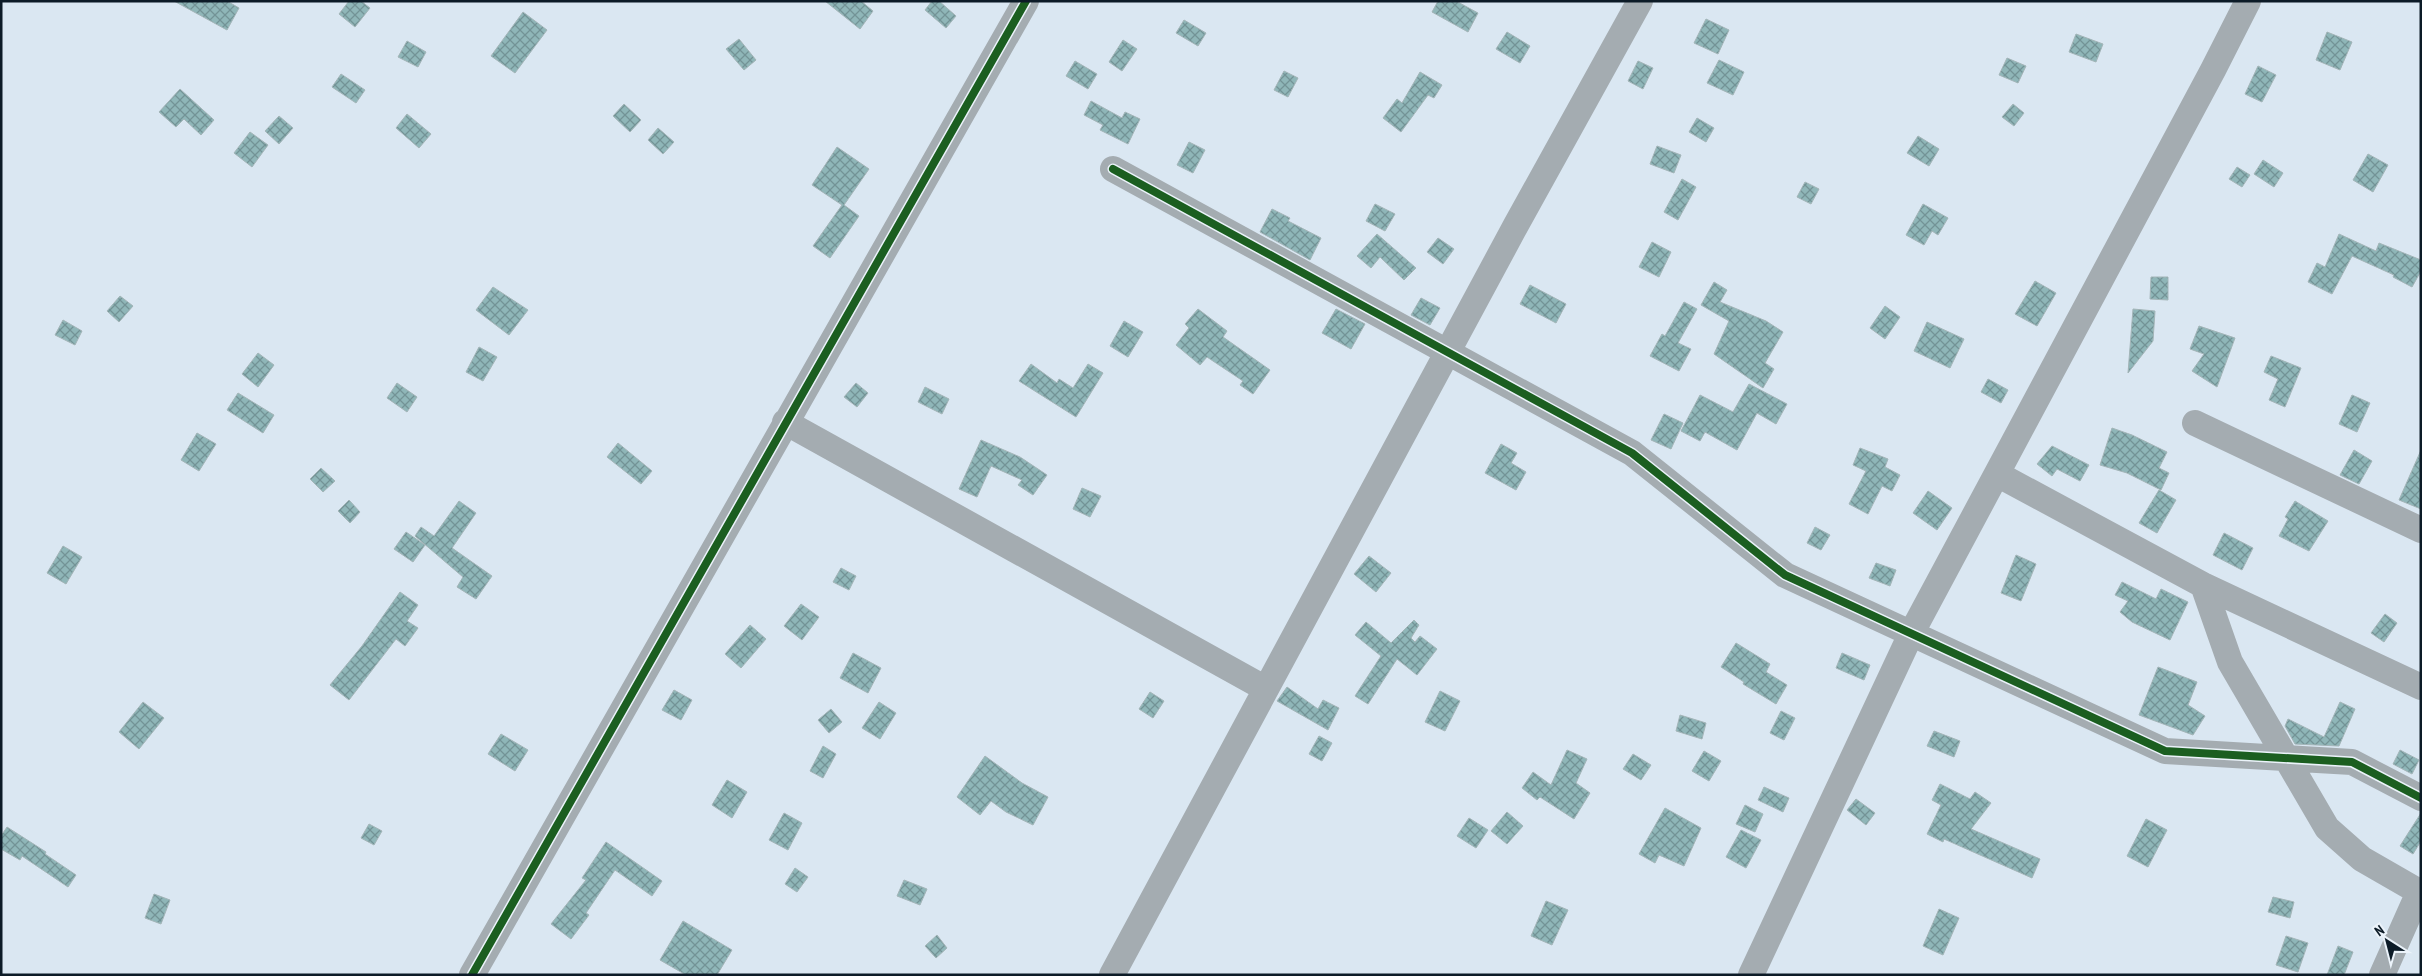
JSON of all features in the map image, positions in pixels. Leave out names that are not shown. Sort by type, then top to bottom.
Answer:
[{"type":"street","points":[[472,975],[1026,1]]},
{"type":"street","points":[[1112,975],[1448,352],[1640,1]]},
{"type":"street","points":[[1751,975],[1911,634],[2213,70],[2248,1]]},
{"type":"street","points":[[1113,169],[1632,453],[1785,575],[2165,751],[2352,762],[2421,798]]},
{"type":"street","points":[[786,422],[1266,689]]},
{"type":"street","points":[[2194,423],[2421,530]]},
{"type":"street","points":[[1997,474],[2204,585],[2421,687]]},
{"type":"street","points":[[2204,585],[2230,662],[2327,828],[2362,859],[2420,893],[2382,975]]},
{"type":"building","points":[[174,1],[227,1],[239,8],[227,30]]},
{"type":"building","points":[[349,1],[361,1],[370,8],[355,27],[339,14]]},
{"type":"building","points":[[825,1],[861,1],[873,11],[860,29]]},
{"type":"building","points":[[932,1],[939,1],[956,16],[946,28],[925,10]]},
{"type":"building","points":[[1438,1],[1456,1],[1478,13],[1468,32],[1432,12]]},
{"type":"building","points":[[523,12],[547,30],[515,73],[491,56]]},
{"type":"building","points":[[1706,19],[1729,30],[1718,54],[1694,43]]},
{"type":"building","points":[[1184,20],[1206,33],[1198,46],[1176,33]]},
{"type":"building","points":[[1507,32],[1530,46],[1520,63],[1496,49]]},
{"type":"building","points":[[2327,32],[2352,42],[2340,70],[2316,60]]},
{"type":"building","points":[[2076,34],[2103,44],[2096,62],[2069,52]]},
{"type":"building","points":[[739,39],[756,60],[744,70],[726,49]]},
{"type":"building","points":[[1123,40],[1137,49],[1122,71],[1109,62]]},
{"type":"building","points":[[407,41],[426,52],[418,67],[398,57]]},
{"type":"building","points":[[2007,58],[2026,66],[2018,83],[1999,75]]},
{"type":"building","points":[[1719,60],[1744,72],[1733,95],[1707,83]]},
{"type":"building","points":[[1075,61],[1097,74],[1088,89],[1066,76]]},
{"type":"building","points":[[1638,61],[1653,68],[1643,89],[1628,81]]},
{"type":"building","points":[[2258,66],[2276,75],[2262,102],[2245,94]]},
{"type":"building","points":[[1284,71],[1298,78],[1288,97],[1274,90]]},
{"type":"building","points":[[1420,72],[1442,85],[1434,98],[1428,95],[1401,132],[1383,118],[1397,99],[1402,103]]},
{"type":"building","points":[[341,74],[365,90],[356,103],[332,87]]},
{"type":"building","points":[[180,89],[214,120],[201,135],[184,119],[176,127],[159,112]]},
{"type":"building","points":[[1091,101],[1122,118],[1125,112],[1140,119],[1128,144],[1100,130],[1103,125],[1084,115]]},
{"type":"building","points":[[624,104],[641,120],[630,132],[613,116]]},
{"type":"building","points":[[2013,104],[2024,113],[2014,126],[2002,117]]},
{"type":"building","points":[[407,114],[431,134],[419,148],[396,128]]},
{"type":"building","points":[[279,116],[293,128],[279,144],[265,131]]},
{"type":"building","points":[[1697,118],[1714,128],[1706,142],[1689,132]]},
{"type":"building","points":[[658,128],[674,142],[663,154],[648,140]]},
{"type":"building","points":[[250,132],[268,145],[252,167],[234,153]]},
{"type":"building","points":[[1918,136],[1939,149],[1929,166],[1907,153]]},
{"type":"building","points":[[1189,142],[1205,150],[1193,173],[1177,165]]},
{"type":"building","points":[[1657,146],[1681,155],[1674,173],[1650,164]]},
{"type":"building","points":[[837,147],[869,169],[844,205],[859,216],[830,258],[813,246],[842,205],[812,185]]},
{"type":"building","points":[[2368,154],[2388,165],[2373,192],[2353,180]]},
{"type":"building","points":[[2263,160],[2283,173],[2274,187],[2254,174]]},
{"type":"building","points":[[2237,167],[2250,175],[2242,187],[2229,179]]},
{"type":"building","points":[[1682,179],[1696,187],[1678,220],[1664,212]]},
{"type":"building","points":[[1805,182],[1819,189],[1811,204],[1797,197]]},
{"type":"building","points":[[1375,204],[1395,214],[1385,231],[1366,221]]},
{"type":"building","points":[[1923,204],[1948,218],[1938,235],[1932,231],[1924,245],[1906,235]]},
{"type":"building","points":[[1272,209],[1290,218],[1288,221],[1321,238],[1310,260],[1260,232]]},
{"type":"building","points":[[1377,234],[1416,268],[1404,280],[1380,257],[1371,268],[1357,256]]},
{"type":"building","points":[[2339,234],[2376,251],[2379,243],[2421,260],[2421,271],[2412,287],[2393,277],[2394,275],[2352,256],[2332,294],[2308,282],[2317,263],[2325,267]]},
{"type":"building","points":[[1438,238],[1454,249],[1443,264],[1427,252]]},
{"type":"building","points":[[1652,242],[1671,252],[1659,277],[1639,267]]},
{"type":"building","points":[[2151,277],[2168,277],[2168,300],[2150,299]]},
{"type":"building","points":[[2035,281],[2056,293],[2037,326],[2015,314]]},
{"type":"building","points":[[1714,282],[1727,290],[1720,302],[1766,321],[1783,332],[1765,363],[1774,369],[1763,388],[1714,354],[1729,321],[1701,305]]},
{"type":"building","points":[[1530,285],[1566,304],[1556,323],[1520,304]]},
{"type":"building","points":[[493,287],[528,310],[509,335],[476,310]]},
{"type":"building","points":[[120,296],[133,306],[119,322],[107,311]]},
{"type":"building","points":[[1421,298],[1440,308],[1430,325],[1411,315]]},
{"type":"building","points":[[1684,302],[1697,309],[1678,343],[1691,349],[1679,371],[1650,356],[1662,334],[1665,336]]},
{"type":"building","points":[[1885,306],[1900,317],[1885,339],[1870,328]]},
{"type":"building","points":[[1198,309],[1227,331],[1223,337],[1270,370],[1253,394],[1240,385],[1243,381],[1207,357],[1200,365],[1176,345],[1189,328],[1185,324]]},
{"type":"building","points":[[1336,309],[1365,324],[1351,349],[1322,333]]},
{"type":"building","points":[[2133,309],[2155,311],[2153,341],[2128,373]]},
{"type":"building","points":[[63,320],[82,331],[75,345],[55,335]]},
{"type":"building","points":[[1124,321],[1143,332],[1128,357],[1110,346]]},
{"type":"building","points":[[1927,322],[1964,339],[1950,368],[1914,351]]},
{"type":"building","points":[[2199,326],[2235,338],[2217,387],[2192,371],[2204,354],[2190,349]]},
{"type":"building","points":[[479,347],[497,357],[483,381],[466,372]]},
{"type":"building","points":[[258,353],[274,365],[258,387],[242,374]]},
{"type":"building","points":[[2271,356],[2301,368],[2285,407],[2269,400],[2278,379],[2264,372]]},
{"type":"building","points":[[1031,364],[1057,383],[1059,379],[1073,388],[1088,364],[1103,373],[1076,417],[1019,381]]},
{"type":"building","points":[[1988,379],[2008,390],[2001,403],[1981,392]]},
{"type":"building","points":[[397,383],[417,397],[407,412],[387,398]]},
{"type":"building","points":[[856,383],[868,393],[857,407],[844,397]]},
{"type":"building","points":[[1749,384],[1787,404],[1776,424],[1757,413],[1737,450],[1705,432],[1700,441],[1681,431],[1700,395],[1733,412]]},
{"type":"building","points":[[925,387],[949,399],[942,414],[918,402]]},
{"type":"building","points":[[238,393],[274,415],[263,433],[227,410]]},
{"type":"building","points":[[2352,395],[2370,403],[2357,432],[2339,424]]},
{"type":"building","points":[[1664,414],[1683,423],[1671,449],[1651,440]]},
{"type":"building","points":[[2112,428],[2132,435],[2167,452],[2159,468],[2169,473],[2161,490],[2127,473],[2100,465]]},
{"type":"building","points":[[197,433],[216,444],[199,471],[181,460]]},
{"type":"building","points":[[981,440],[1020,457],[1047,475],[1033,495],[1018,485],[1022,480],[991,466],[977,497],[959,489]]},
{"type":"building","points":[[618,443],[652,471],[641,484],[607,457]]},
{"type":"building","points":[[1501,444],[1517,453],[1511,463],[1526,472],[1516,490],[1485,473]]},
{"type":"building","points":[[2052,446],[2089,465],[2080,481],[2057,469],[2052,476],[2037,464]]},
{"type":"building","points":[[1860,448],[1888,459],[1885,467],[1900,475],[1892,491],[1882,486],[1868,514],[1849,504],[1866,471],[1853,465]]},
{"type":"building","points":[[2354,450],[2372,461],[2359,484],[2340,475]]},
{"type":"building","points":[[2421,450],[2421,509],[2399,500]]},
{"type":"building","points":[[321,468],[335,481],[323,492],[310,479]]},
{"type":"building","points":[[1082,488],[1101,496],[1090,517],[1073,509]]},
{"type":"building","points":[[2159,490],[2176,500],[2157,533],[2139,523]]},
{"type":"building","points":[[1928,491],[1952,508],[1937,530],[1913,513]]},
{"type":"building","points":[[349,500],[360,512],[350,523],[338,511]]},
{"type":"building","points":[[459,501],[476,513],[452,548],[492,576],[476,599],[457,587],[463,577],[415,536],[421,527],[434,536]]},
{"type":"building","points":[[2295,501],[2328,521],[2309,551],[2279,536],[2288,519],[2285,517]]},
{"type":"building","points":[[1815,527],[1830,535],[1821,550],[1807,543]]},
{"type":"building","points":[[406,532],[425,545],[413,562],[394,549]]},
{"type":"building","points":[[2224,533],[2253,548],[2242,570],[2213,555]]},
{"type":"building","points":[[63,546],[82,557],[66,584],[47,573]]},
{"type":"building","points":[[2016,555],[2036,564],[2021,601],[2001,593]]},
{"type":"building","points":[[1369,556],[1391,573],[1376,592],[1354,574]]},
{"type":"building","points":[[1876,563],[1896,570],[1890,586],[1869,578]]},
{"type":"building","points":[[841,568],[856,576],[849,590],[833,582]]},
{"type":"building","points":[[2122,582],[2156,599],[2161,589],[2188,602],[2170,640],[2132,622],[2120,612],[2128,601],[2115,595]]},
{"type":"building","points":[[400,592],[418,605],[407,621],[418,628],[405,646],[396,639],[349,700],[330,685],[362,646]]},
{"type":"building","points":[[801,604],[819,617],[802,640],[784,626]]},
{"type":"building","points":[[2385,614],[2397,623],[2384,642],[2371,633]]},
{"type":"building","points":[[1414,620],[1419,625],[1411,638],[1415,642],[1420,636],[1437,649],[1417,675],[1397,659],[1368,704],[1355,696],[1381,656],[1355,635],[1366,622],[1391,643]]},
{"type":"building","points":[[750,625],[766,639],[741,668],[725,654]]},
{"type":"building","points":[[1736,643],[1770,664],[1766,672],[1787,685],[1776,704],[1743,684],[1744,682],[1721,667]]},
{"type":"building","points":[[853,653],[881,668],[868,693],[840,678]]},
{"type":"building","points":[[1842,653],[1870,665],[1864,680],[1836,668]]},
{"type":"building","points":[[2158,667],[2197,682],[2188,705],[2205,716],[2193,735],[2139,715]]},
{"type":"building","points":[[1287,687],[1318,709],[1323,700],[1339,708],[1328,730],[1277,701]]},
{"type":"building","points":[[674,690],[692,700],[681,720],[662,710]]},
{"type":"building","points":[[1440,691],[1460,701],[1445,731],[1425,722]]},
{"type":"building","points":[[1150,692],[1164,701],[1153,718],[1139,709]]},
{"type":"building","points":[[143,702],[164,718],[139,749],[119,732]]},
{"type":"building","points":[[879,702],[896,713],[880,739],[862,728]]},
{"type":"building","points":[[2340,702],[2355,709],[2339,746],[2295,744],[2285,726],[2288,719],[2324,737]]},
{"type":"building","points":[[831,709],[842,722],[829,733],[818,720]]},
{"type":"building","points":[[1781,711],[1795,718],[1784,740],[1770,733]]},
{"type":"building","points":[[1680,715],[1706,723],[1702,739],[1676,731]]},
{"type":"building","points":[[1934,731],[1960,741],[1954,757],[1927,746]]},
{"type":"building","points":[[501,734],[528,750],[515,771],[488,754]]},
{"type":"building","points":[[1319,736],[1332,743],[1322,761],[1309,754]]},
{"type":"building","points":[[823,746],[836,754],[823,778],[810,771]]},
{"type":"building","points":[[1567,750],[1587,759],[1576,783],[1590,793],[1574,819],[1540,797],[1537,800],[1522,788],[1533,772],[1551,785]]},
{"type":"building","points":[[2400,750],[2419,760],[2412,774],[2393,764]]},
{"type":"building","points":[[1704,751],[1721,761],[1709,781],[1692,771]]},
{"type":"building","points":[[1633,754],[1651,765],[1641,780],[1623,769]]},
{"type":"building","points":[[985,756],[1022,783],[1048,797],[1033,825],[1006,812],[991,801],[980,815],[957,797]]},
{"type":"building","points":[[727,780],[747,792],[732,818],[712,805]]},
{"type":"building","points":[[1940,784],[1970,799],[1975,792],[1991,803],[1971,829],[2040,859],[2032,878],[1944,839],[1943,842],[1927,834],[1941,805],[1932,800]]},
{"type":"building","points":[[1764,787],[1789,798],[1783,812],[1758,800]]},
{"type":"building","points":[[1856,799],[1875,813],[1866,825],[1847,810]]},
{"type":"building","points":[[1745,805],[1763,814],[1755,832],[1736,824]]},
{"type":"building","points":[[1665,808],[1701,828],[1684,866],[1659,855],[1655,863],[1639,854]]},
{"type":"building","points":[[1507,812],[1523,826],[1507,844],[1491,831]]},
{"type":"building","points":[[784,813],[802,823],[788,850],[769,840]]},
{"type":"building","points":[[2421,813],[2421,841],[2413,854],[2400,846]]},
{"type":"building","points":[[1469,818],[1488,830],[1476,848],[1457,836]]},
{"type":"building","points":[[2146,819],[2167,830],[2148,867],[2127,856]]},
{"type":"building","points":[[369,824],[382,831],[374,845],[361,838]]},
{"type":"building","points":[[7,827],[46,852],[45,854],[76,875],[68,887],[22,856],[20,860],[1,849],[1,836]]},
{"type":"building","points":[[1741,830],[1761,840],[1746,868],[1726,857]]},
{"type":"building","points":[[606,842],[662,881],[652,896],[615,870],[586,913],[589,915],[571,939],[551,924],[586,880],[582,878]]},
{"type":"building","points":[[795,868],[808,877],[797,892],[785,884]]},
{"type":"building","points":[[904,880],[927,889],[920,905],[897,896]]},
{"type":"building","points":[[154,894],[170,900],[161,924],[145,918]]},
{"type":"building","points":[[2273,897],[2294,902],[2290,918],[2268,912]]},
{"type":"building","points":[[1546,901],[1568,910],[1552,945],[1531,936]]},
{"type":"building","points":[[1939,909],[1959,918],[1943,955],[1923,946]]},
{"type":"building","points":[[683,921],[732,950],[717,975],[686,975],[660,960]]},
{"type":"building","points":[[937,935],[947,948],[936,958],[925,946]]},
{"type":"building","points":[[2286,936],[2308,943],[2298,972],[2276,965]]},
{"type":"building","points":[[2338,946],[2353,952],[2344,975],[2327,975]]},
{"type":"cycle path","points":[[472,975],[1026,1]]},
{"type":"cycle path","points":[[1113,169],[1632,453],[1785,575],[2165,751],[2352,762],[2421,798]]}]
